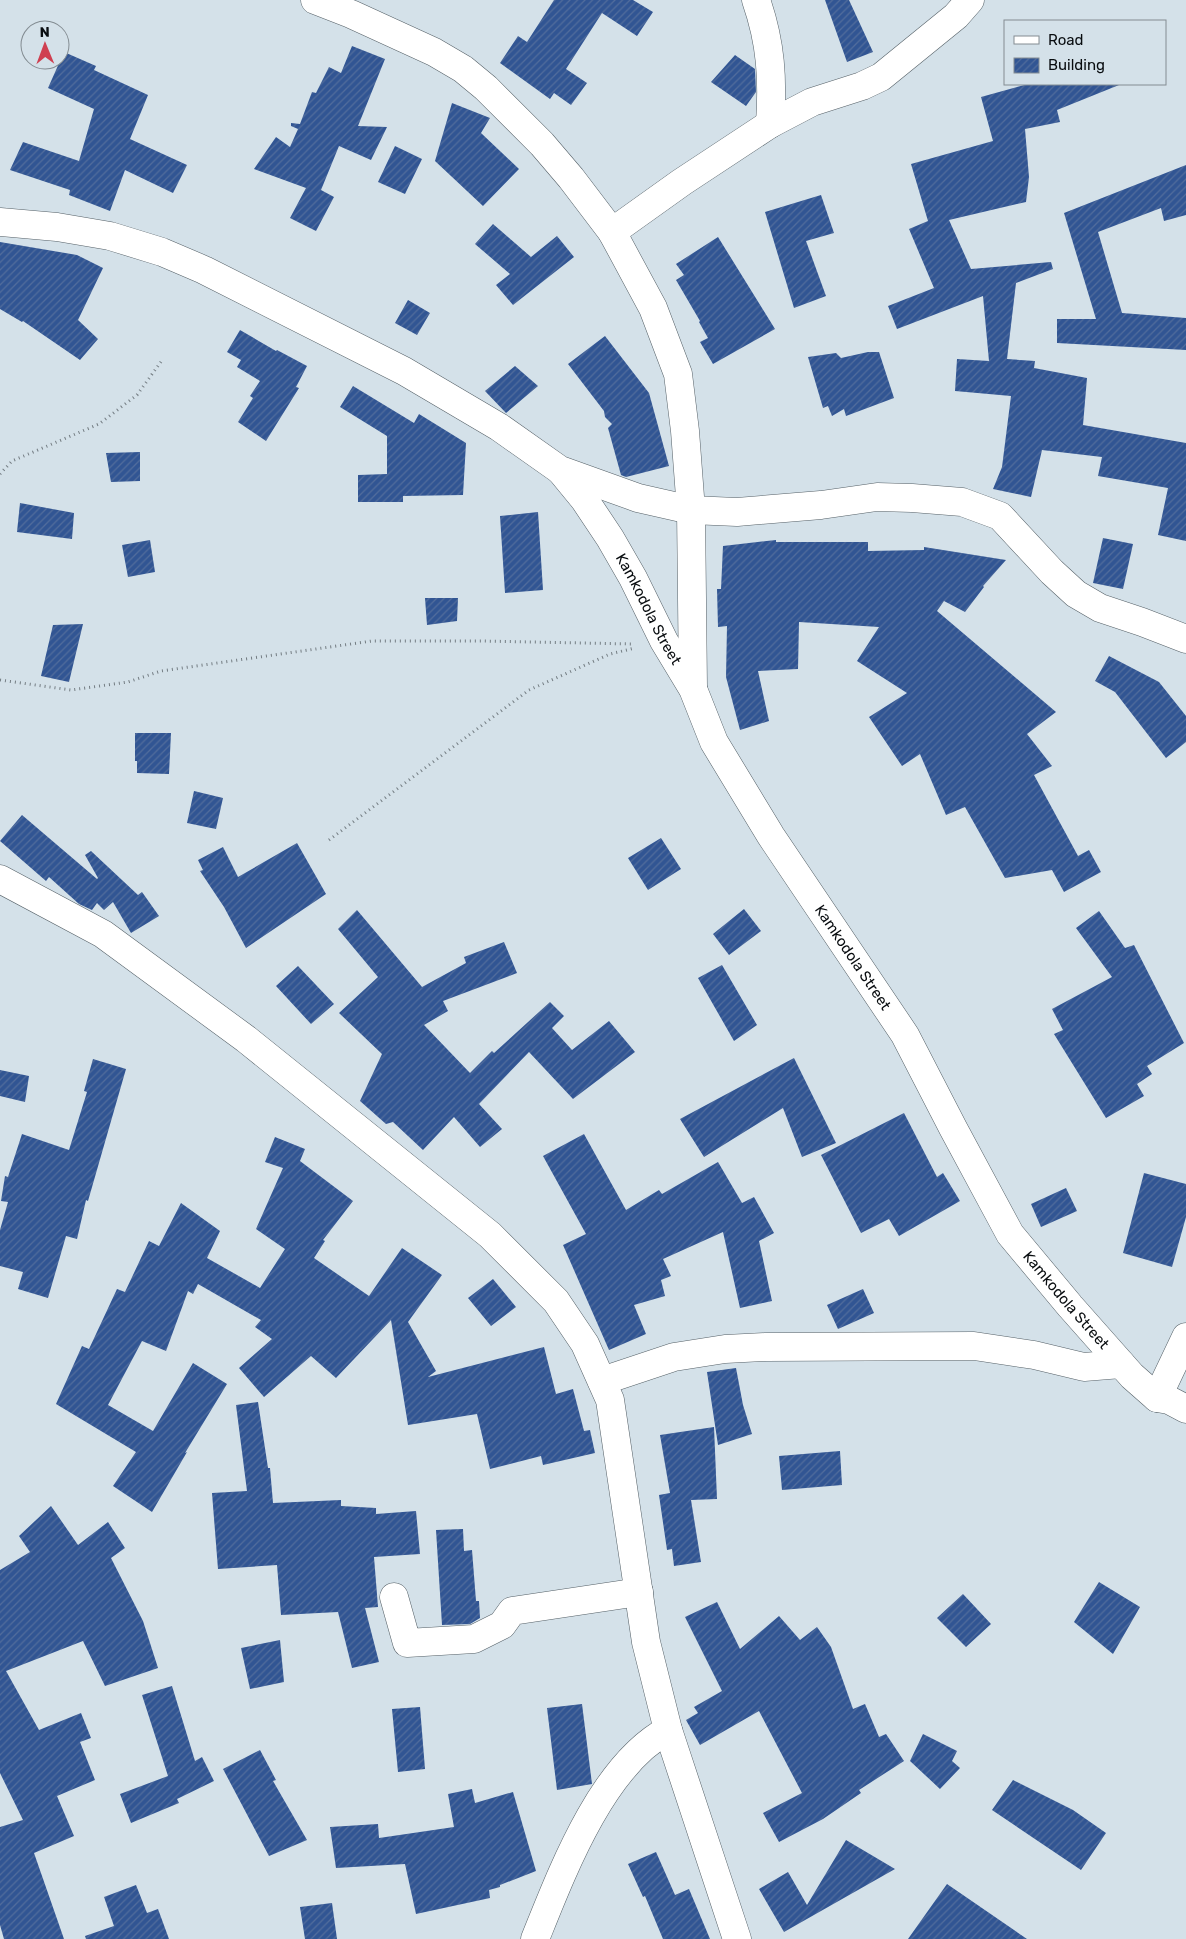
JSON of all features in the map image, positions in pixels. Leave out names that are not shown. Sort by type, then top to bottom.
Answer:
[{"type":"street","points":[[315,0],[426,48],[462,69],[486,88],[542,144],[571,178],[612,232],[653,308],[678,374],[692,510],[693,689]]},
{"type":"street","points":[[756,0],[765,25],[771,62],[772,94],[770,124]]},
{"type":"street","points":[[612,232],[682,182],[770,124],[812,102],[862,86],[882,77],[956,16],[970,0]]},
{"type":"street","points":[[0,222],[57,227],[110,236],[162,252],[204,270],[404,371],[499,428],[560,470],[638,498],[692,510],[737,512],[821,505],[877,497],[962,502],[1000,516],[1076,594],[1100,608],[1186,639]]},
{"type":"street","name":"Kamkodola Street","points":[[560,470],[584,499],[610,538],[633,578],[658,643],[693,689],[714,742],[771,836],[905,1035],[1010,1234],[1121,1364],[1157,1398],[1169,1400],[1186,1409]]},
{"type":"street","points":[[0,879],[103,934],[289,1072],[490,1235],[556,1302],[584,1344],[610,1400],[646,1642],[668,1730],[737,1939]]},
{"type":"street","points":[[1157,1398],[1186,1337]]},
{"type":"street","points":[[602,1381],[674,1357],[725,1349],[764,1347],[974,1346],[1034,1355],[1084,1367],[1121,1364]]},
{"type":"street","points":[[394,1596],[407,1643],[474,1638],[502,1625],[512,1611],[638,1592]]},
{"type":"street","points":[[535,1939],[579,1838],[610,1784],[652,1738],[668,1730]]},
{"type":"path","points":[[0,474],[12,461],[48,448],[98,424],[137,395],[163,359]]},
{"type":"path","points":[[0,680],[71,690],[128,682],[161,670],[372,641],[658,643]]},
{"type":"path","points":[[329,840],[529,690],[610,654],[658,643]]},
{"type":"building","points":[[554,0],[633,0],[653,12],[637,36],[602,13],[566,69],[587,83],[571,105],[554,93],[550,99],[500,63],[518,36],[527,42]]},
{"type":"building","points":[[825,0],[849,0],[873,52],[847,62]]},
{"type":"building","points":[[352,46],[385,59],[358,126],[387,127],[371,160],[339,146],[321,190],[334,197],[316,231],[290,218],[306,188],[254,169],[276,137],[290,147],[298,129],[291,126],[291,123],[300,124],[312,92],[316,93],[329,67],[341,73]]},
{"type":"building","points":[[70,55],[96,66],[94,70],[148,95],[130,139],[187,165],[173,193],[125,170],[110,211],[69,195],[70,190],[10,170],[23,142],[79,161],[94,109],[48,88],[56,70],[70,70]]},
{"type":"building","points":[[735,55],[755,69],[756,92],[746,106],[711,82]]},
{"type":"building","points":[[1024,85],[1119,85],[1057,110],[1060,122],[1025,129],[1029,177],[1026,202],[949,220],[971,269],[1051,262],[1053,269],[1016,283],[1007,359],[1035,361],[1034,368],[1087,378],[1083,425],[1186,443],[1186,541],[1158,535],[1168,488],[1098,476],[1102,457],[1042,450],[1031,497],[993,489],[1002,467],[1011,396],[955,391],[957,359],[989,361],[983,296],[897,329],[888,306],[934,288],[909,229],[928,221],[911,164],[993,141],[981,97]]},
{"type":"building","points":[[452,103],[490,118],[481,133],[519,169],[483,206],[435,161]]},
{"type":"building","points":[[395,146],[422,159],[405,194],[378,182]]},
{"type":"building","points":[[1186,165],[1186,215],[1164,221],[1161,208],[1098,232],[1122,313],[1186,318],[1186,350],[1057,343],[1057,319],[1096,319],[1064,213]]},
{"type":"building","points":[[821,195],[834,233],[806,241],[826,296],[794,308],[765,212]]},
{"type":"building","points":[[493,224],[531,257],[557,236],[574,257],[513,305],[496,285],[510,274],[475,244]]},
{"type":"building","points":[[718,237],[775,329],[713,364],[700,342],[708,338],[676,280],[684,275],[676,264]]},
{"type":"building","points":[[0,242],[77,255],[103,268],[78,320],[98,339],[80,360],[23,321],[0,309]]},
{"type":"building","points":[[408,300],[430,313],[417,335],[395,323]]},
{"type":"building","points":[[240,330],[307,366],[296,387],[299,388],[266,441],[238,422],[253,398],[250,396],[260,381],[237,367],[241,360],[227,352]]},
{"type":"building","points":[[605,336],[649,393],[669,466],[626,477],[621,475],[608,428],[612,424],[605,417],[604,411],[568,364]]},
{"type":"building","points":[[868,352],[879,352],[894,398],[846,416],[844,409],[832,416],[828,406],[823,408],[808,357],[836,353],[841,358]]},
{"type":"building","points":[[515,366],[538,386],[506,413],[485,391]]},
{"type":"building","points":[[353,386],[414,423],[419,414],[466,443],[463,495],[403,496],[403,502],[358,502],[358,475],[387,474],[387,436],[340,407]]},
{"type":"building","points":[[140,452],[140,481],[111,482],[106,453]]},
{"type":"building","points":[[20,503],[74,513],[72,539],[17,532]]},
{"type":"building","points":[[538,512],[543,590],[505,593],[500,516]]},
{"type":"building","points":[[1103,538],[1133,544],[1123,589],[1093,583]]},
{"type":"building","points":[[150,540],[155,572],[128,577],[122,545]]},
{"type":"building","points":[[776,540],[776,542],[868,542],[868,551],[924,550],[924,547],[1006,560],[983,586],[965,612],[944,601],[937,611],[1056,712],[1027,734],[1052,766],[1034,775],[1078,856],[1089,850],[1101,872],[1064,892],[1052,870],[1005,878],[965,807],[946,815],[920,754],[902,766],[869,717],[907,693],[857,661],[879,627],[799,622],[798,669],[758,671],[769,721],[740,730],[726,677],[727,626],[718,627],[717,589],[721,589],[723,546]]},
{"type":"building","points":[[425,598],[458,598],[457,621],[427,625]]},
{"type":"building","points":[[83,624],[69,682],[41,676],[53,625]]},
{"type":"building","points":[[1109,656],[1159,682],[1186,716],[1186,742],[1166,758],[1115,692],[1095,681]]},
{"type":"building","points":[[135,733],[171,733],[169,774],[137,773]]},
{"type":"building","points":[[194,791],[223,798],[216,829],[187,823]]},
{"type":"building","points":[[22,815],[97,879],[85,855],[91,851],[138,895],[142,892],[159,916],[131,933],[113,902],[104,910],[97,903],[92,910],[79,904],[49,877],[46,881],[0,841]]},
{"type":"building","points":[[661,838],[681,869],[648,890],[628,858]]},
{"type":"building","points":[[297,843],[326,894],[246,948],[224,907],[200,871],[203,870],[198,860],[223,847],[238,877]]},
{"type":"building","points":[[744,909],[761,931],[729,955],[713,934]]},
{"type":"building","points":[[357,910],[422,987],[466,963],[464,957],[504,942],[517,973],[443,1001],[448,1011],[424,1025],[470,1073],[492,1051],[494,1053],[550,1002],[564,1016],[552,1028],[572,1050],[609,1021],[635,1052],[573,1099],[529,1052],[479,1104],[502,1129],[480,1147],[454,1117],[423,1150],[393,1122],[386,1124],[360,1101],[382,1054],[339,1013],[378,977],[338,929]]},
{"type":"building","points":[[1099,911],[1125,948],[1134,945],[1184,1043],[1147,1066],[1152,1074],[1137,1084],[1144,1096],[1106,1118],[1054,1034],[1063,1030],[1052,1009],[1112,977],[1076,928]]},
{"type":"building","points":[[722,965],[757,1025],[734,1041],[698,978]]},
{"type":"building","points":[[298,966],[334,1004],[311,1024],[276,986]]},
{"type":"building","points":[[794,1058],[836,1143],[802,1157],[783,1108],[704,1157],[680,1119]]},
{"type":"building","points":[[93,1059],[126,1069],[88,1201],[86,1200],[77,1239],[66,1236],[48,1298],[18,1289],[23,1272],[0,1266],[0,1230],[8,1202],[1,1201],[5,1176],[8,1177],[22,1134],[69,1150],[87,1092],[84,1091]]},
{"type":"building","points":[[0,1070],[29,1076],[25,1102],[0,1096]]},
{"type":"building","points":[[904,1113],[937,1177],[943,1173],[960,1201],[899,1236],[889,1219],[861,1233],[821,1155]]},
{"type":"building","points":[[584,1134],[626,1210],[659,1190],[662,1194],[718,1162],[742,1203],[754,1197],[774,1233],[759,1241],[772,1301],[740,1308],[723,1232],[663,1259],[671,1276],[661,1280],[665,1296],[634,1305],[646,1334],[609,1350],[563,1245],[586,1234],[543,1156]]},
{"type":"building","points":[[275,1137],[305,1149],[300,1161],[353,1201],[323,1240],[325,1241],[314,1258],[369,1296],[402,1248],[442,1275],[408,1322],[436,1371],[428,1377],[544,1347],[556,1394],[573,1389],[584,1431],[590,1430],[595,1453],[543,1465],[541,1456],[490,1469],[477,1414],[408,1425],[391,1320],[336,1378],[311,1356],[264,1397],[239,1368],[272,1339],[255,1327],[261,1320],[198,1284],[193,1294],[188,1291],[166,1351],[142,1341],[108,1405],[153,1431],[193,1363],[227,1384],[152,1512],[113,1486],[136,1452],[56,1404],[82,1346],[89,1349],[117,1289],[125,1292],[149,1241],[159,1246],[181,1203],[220,1231],[207,1258],[260,1288],[285,1249],[256,1229],[283,1168],[265,1162]]},
{"type":"building","points":[[1144,1173],[1186,1184],[1186,1217],[1172,1267],[1123,1253]]},
{"type":"building","points":[[1066,1188],[1077,1211],[1041,1227],[1031,1204]]},
{"type":"building","points":[[493,1279],[516,1307],[491,1326],[468,1298]]},
{"type":"building","points":[[863,1289],[874,1313],[838,1329],[827,1305]]},
{"type":"building","points":[[736,1368],[743,1405],[752,1434],[718,1445],[707,1372]]},
{"type":"building","points":[[258,1402],[268,1468],[270,1468],[273,1503],[341,1500],[341,1506],[376,1508],[376,1514],[416,1511],[420,1554],[374,1557],[378,1607],[365,1608],[379,1662],[352,1668],[338,1612],[281,1615],[277,1565],[218,1569],[212,1493],[247,1491],[236,1405]]},
{"type":"building","points":[[714,1427],[717,1499],[691,1500],[701,1562],[674,1566],[672,1549],[667,1550],[659,1495],[670,1493],[660,1435]]},
{"type":"building","points":[[840,1451],[842,1485],[782,1490],[779,1456]]},
{"type":"building","points":[[51,1506],[78,1545],[108,1522],[125,1548],[111,1558],[143,1621],[158,1668],[105,1686],[83,1641],[6,1671],[39,1730],[81,1713],[91,1738],[80,1742],[95,1780],[57,1796],[74,1836],[34,1853],[64,1939],[4,1939],[0,1925],[0,1827],[23,1820],[0,1773],[0,1570],[30,1552],[19,1536]]},
{"type":"building","points":[[463,1529],[464,1551],[472,1550],[476,1601],[479,1601],[480,1618],[470,1624],[442,1625],[436,1530]]},
{"type":"building","points":[[1099,1582],[1140,1607],[1113,1654],[1074,1622]]},
{"type":"building","points":[[963,1594],[991,1624],[966,1647],[937,1618]]},
{"type":"building","points":[[717,1602],[740,1649],[779,1616],[800,1640],[817,1627],[831,1647],[853,1709],[865,1704],[879,1737],[886,1734],[904,1761],[859,1790],[861,1793],[823,1819],[779,1842],[763,1813],[802,1793],[759,1711],[700,1745],[686,1720],[698,1713],[694,1707],[722,1691],[685,1617]]},
{"type":"building","points":[[280,1640],[284,1682],[250,1689],[241,1648]]},
{"type":"building","points":[[172,1686],[195,1761],[202,1757],[214,1781],[177,1799],[179,1803],[131,1823],[120,1794],[168,1776],[142,1695]]},
{"type":"building","points":[[582,1704],[592,1784],[557,1790],[547,1708]]},
{"type":"building","points":[[420,1707],[425,1769],[398,1772],[392,1709]]},
{"type":"building","points":[[923,1734],[957,1751],[952,1761],[960,1768],[940,1789],[910,1761]]},
{"type":"building","points":[[260,1750],[276,1780],[273,1781],[307,1840],[269,1856],[223,1769]]},
{"type":"building","points":[[1013,1780],[1073,1810],[1106,1833],[1081,1870],[992,1810]]},
{"type":"building","points":[[472,1789],[475,1803],[513,1792],[536,1871],[489,1890],[490,1898],[416,1914],[405,1864],[336,1868],[330,1827],[378,1824],[379,1838],[454,1827],[448,1794]]},
{"type":"building","points":[[846,1840],[895,1869],[784,1932],[759,1889],[788,1872],[807,1905]]},
{"type":"building","points":[[656,1852],[675,1895],[689,1889],[710,1939],[663,1939],[645,1896],[643,1897],[628,1864]]},
{"type":"building","points":[[947,1884],[1027,1939],[908,1939]]},
{"type":"building","points":[[136,1885],[147,1913],[158,1909],[169,1939],[86,1939],[85,1936],[114,1926],[104,1897]]},
{"type":"building","points":[[332,1903],[337,1939],[305,1939],[300,1907]]}]
